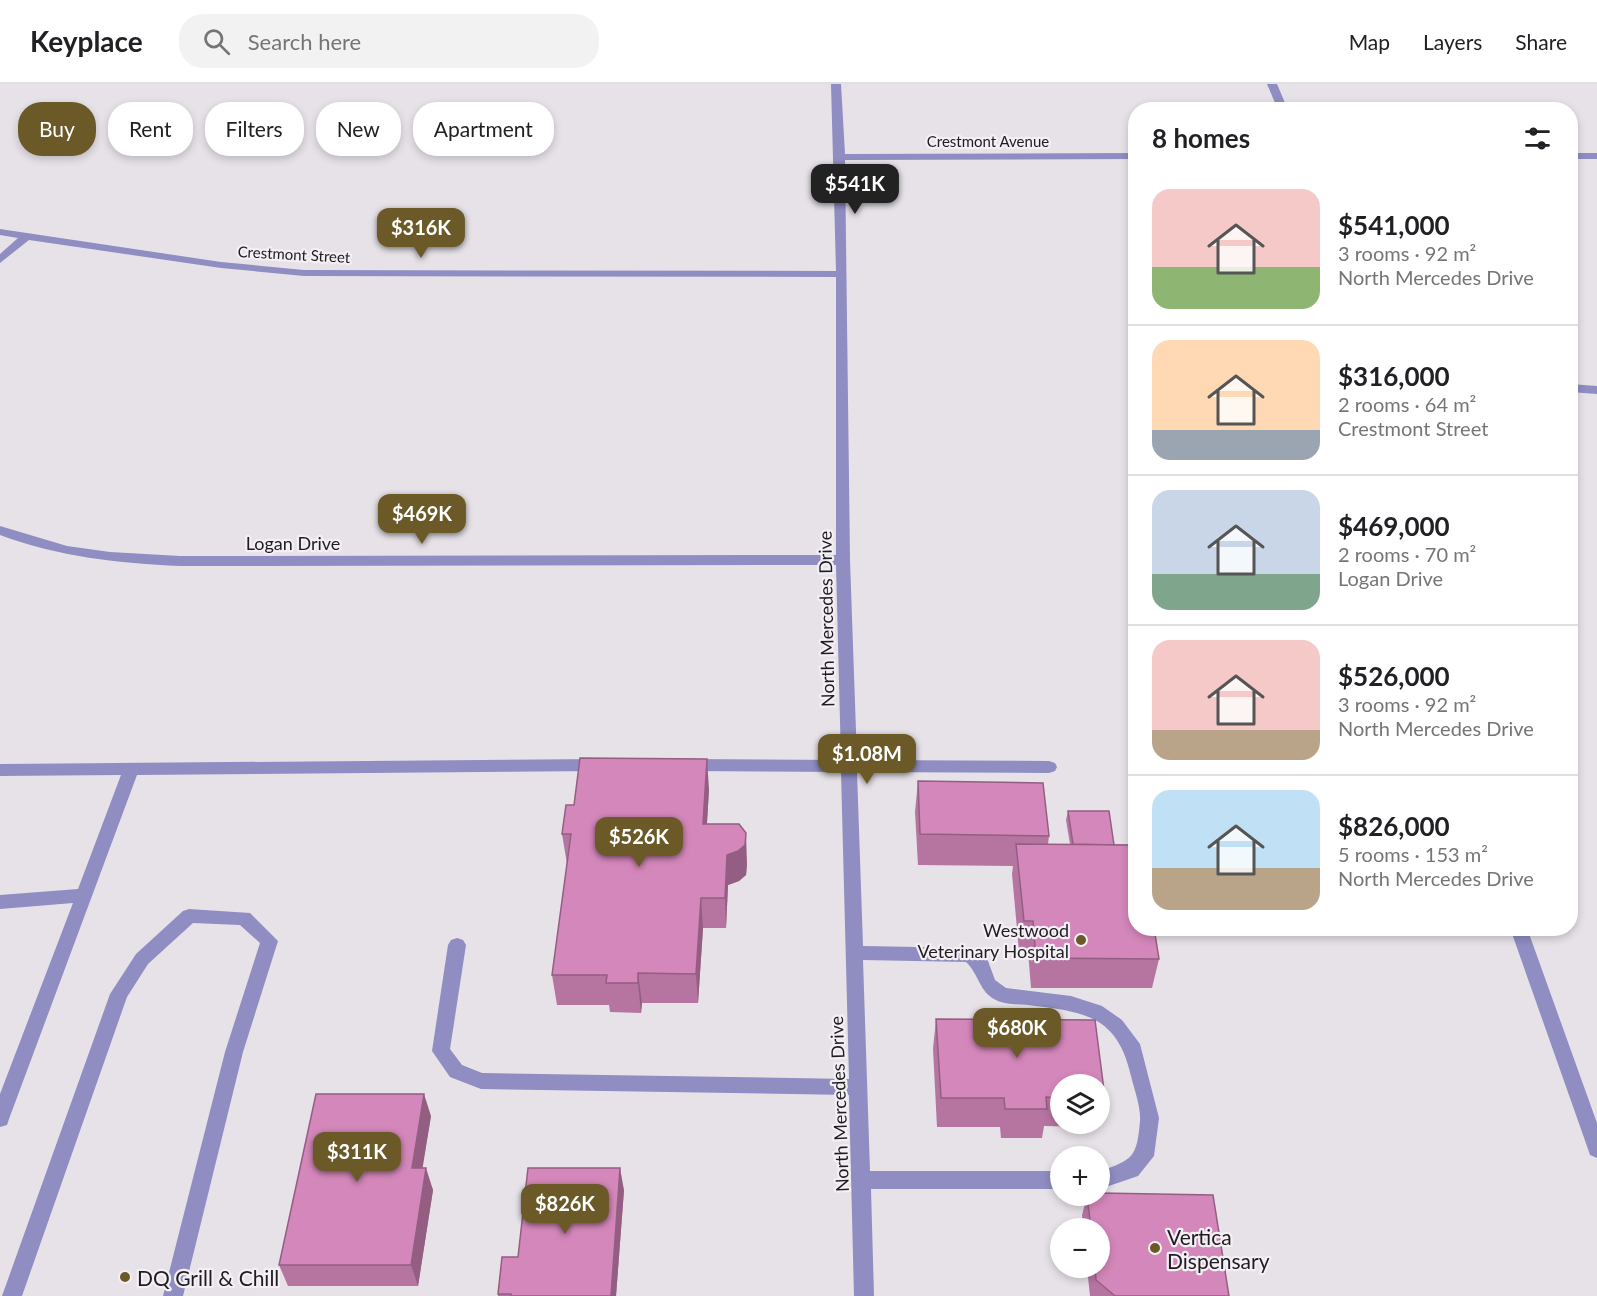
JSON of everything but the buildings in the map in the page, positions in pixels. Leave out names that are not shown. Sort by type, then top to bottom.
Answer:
[{"type":"street","name":"North Mercedes Drive","points":[[836,84],[842,274],[843,560],[864,1296]]},
{"type":"street","points":[[1272,84],[1280,102]]},
{"type":"street","name":"Crestmont Avenue","points":[[840,157],[1128,156]]},
{"type":"street","points":[[1578,156],[1597,156]]},
{"type":"street","name":"Crestmont Street","points":[[0,232],[221,265],[304,273],[842,274]]},
{"type":"street","points":[[0,260],[27,236]]},
{"type":"street","points":[[1578,389],[1597,390]]},
{"type":"street","name":"Logan Drive","points":[[0,530],[29,542],[63,551],[113,558],[180,561],[843,560]]},
{"type":"street","points":[[0,770],[612,765]]},
{"type":"street","points":[[671,765],[1049,767]]},
{"type":"street","points":[[0,1119],[131,769]]},
{"type":"street","points":[[0,902],[84,895]]},
{"type":"street","points":[[12,1296],[119,994],[141,959],[189,916],[244,918],[269,941],[234,1052],[173,1296]]},
{"type":"street","points":[[1521,936],[1597,1149]]},
{"type":"street","points":[[457,945],[441,1051],[456,1071],[481,1081],[858,1087]]},
{"type":"street","points":[[854,953],[970,955],[982,966],[988,984],[1002,995],[1071,1003],[1096,1011],[1116,1025],[1134,1049],[1150,1118],[1144,1156],[1131,1170],[1110,1177]]},
{"type":"street","points":[[861,1180],[1050,1180]]},
{"type":"place","name":"Westwood Veterinary Hospital","points":[[1081,940]]},
{"type":"place","name":"Vertica Dispensary","points":[[1155,1248]]},
{"type":"place","name":"DQ Grill & Chill","points":[[125,1277]]}]
